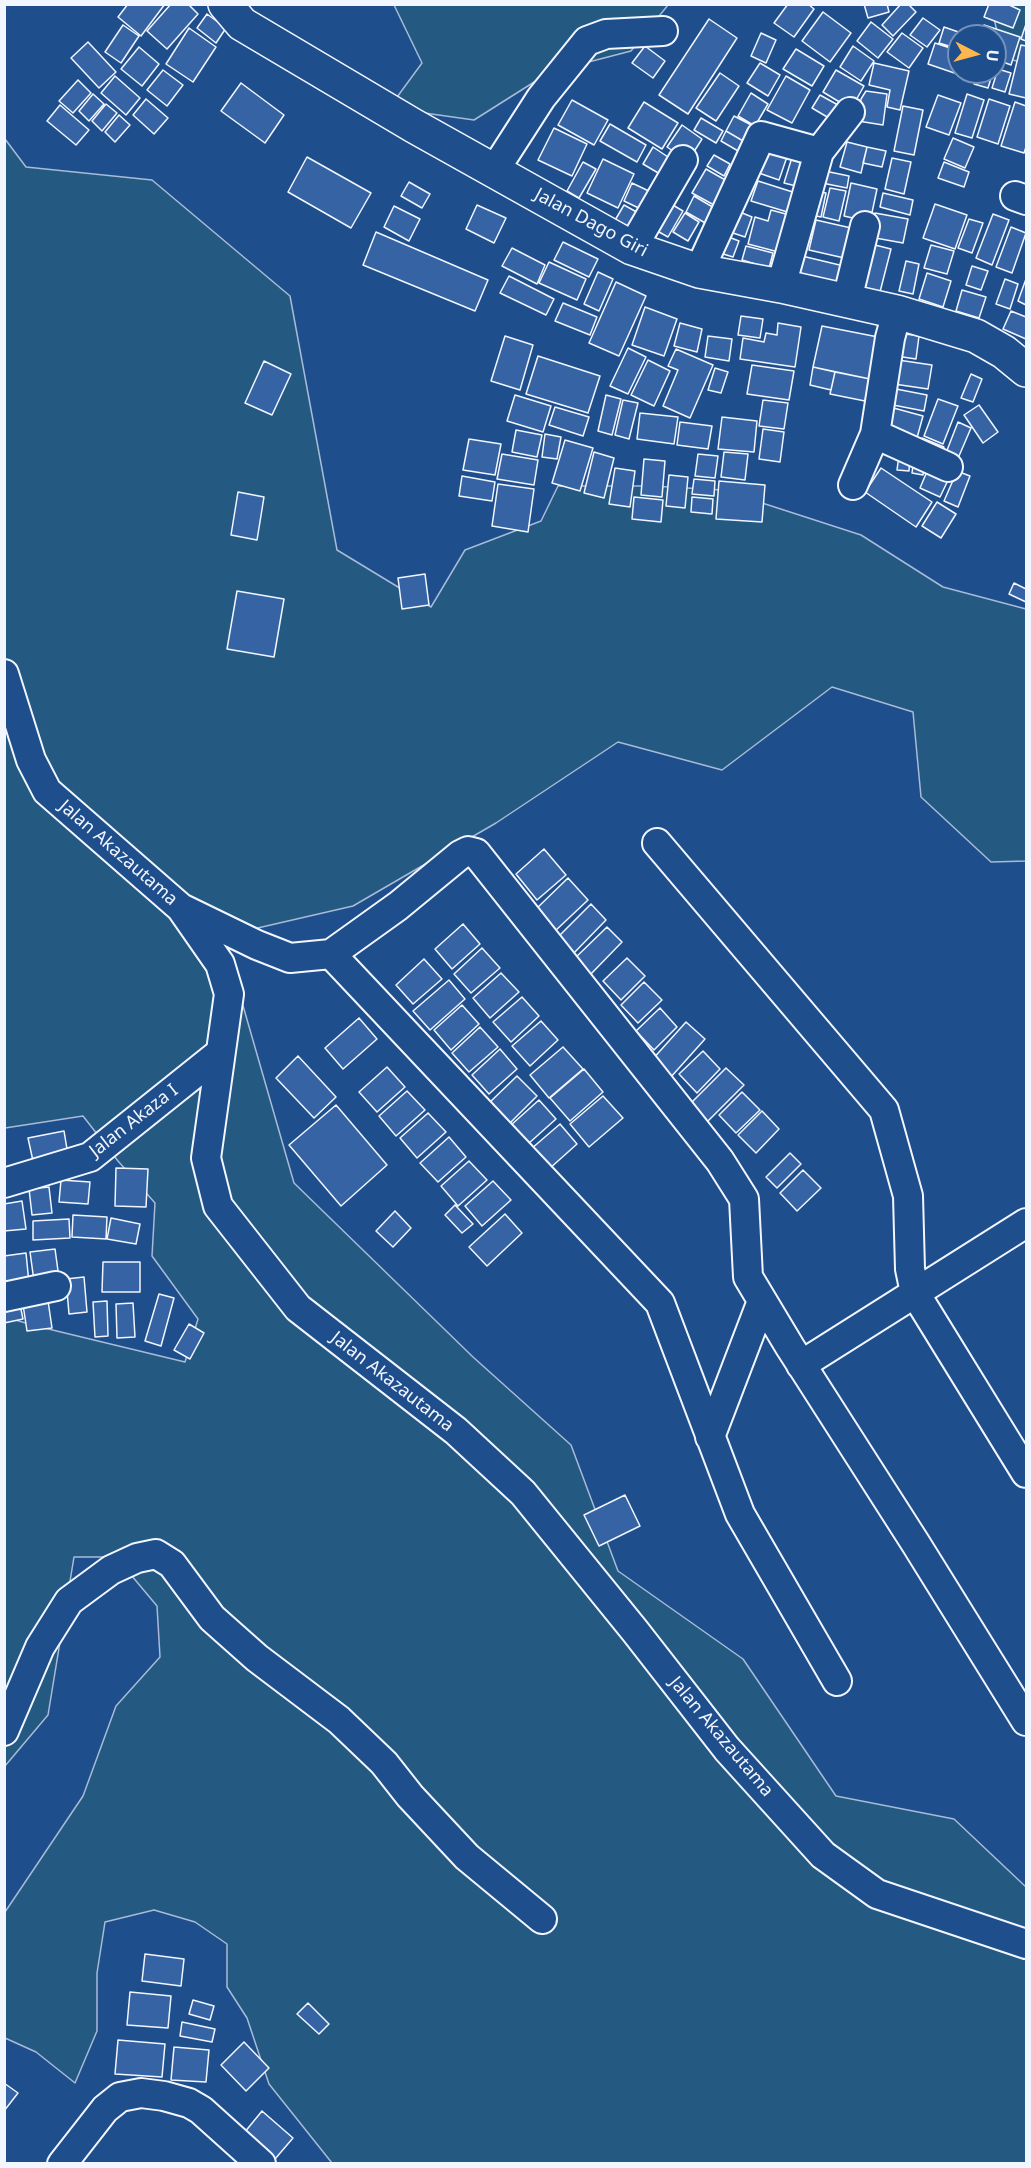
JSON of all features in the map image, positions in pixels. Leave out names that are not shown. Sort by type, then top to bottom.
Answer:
[{"type":"main road","name":"Jalan Dago Giri","points":[[225,4],[242,24],[414,126],[632,248],[699,271],[847,300],[897,312],[976,336],[1004,352],[1026,370]]},
{"type":"street","points":[[494,171],[541,98],[587,41],[606,34],[663,31]]},
{"type":"street","points":[[781,286],[819,152],[850,112]]},
{"type":"street","points":[[699,271],[761,136],[819,152]]},
{"type":"street","points":[[632,248],[683,160]]},
{"type":"street","points":[[847,300],[865,226]]},
{"type":"street","points":[[853,485],[875,434],[890,338],[897,312]]},
{"type":"street","points":[[875,434],[948,467]]},
{"type":"street","name":"Jalan Akazautama","points":[[4,674],[31,760],[47,791],[181,908],[220,964],[229,994],[206,1158],[218,1206],[298,1308],[456,1431],[523,1493],[727,1749],[823,1855],[877,1894],[1026,1944]]},
{"type":"street","points":[[657,843],[884,1110],[908,1196],[910,1269],[915,1293],[1026,1473]]},
{"type":"street","points":[[181,908],[257,945],[290,958],[331,954],[398,906],[460,855],[468,851],[476,853],[720,1161],[744,1199],[748,1277],[801,1365],[916,1544],[1016,1682],[1026,1721]]},
{"type":"street","points":[[331,954],[660,1304],[740,1514],[837,1681]]},
{"type":"street","name":"Jalan Akaza I","points":[[4,1184],[90,1157],[220,1053]]},
{"type":"street","points":[[801,1365],[1026,1223]]},
{"type":"street","points":[[4,1297],[56,1286]]},
{"type":"street","points":[[710,1437],[762,1301]]},
{"type":"street","points":[[4,1731],[40,1647],[69,1601],[111,1570],[137,1558],[156,1554],[172,1564],[212,1618],[257,1658],[339,1720],[384,1763],[410,1796],[467,1857],[542,1919]]},
{"type":"street","points":[[62,2163],[105,2109],[120,2097],[141,2093],[189,2103],[201,2110],[261,2163]]},
{"type":"shaded area","points":[[394,5],[668,5],[631,51],[550,72],[474,120],[389,108],[422,63]]},
{"type":"shaded area","points":[[991,5],[1026,5],[1026,63],[1007,59],[1007,24],[995,24]]},
{"type":"shaded area","points":[[5,139],[26,167],[152,180],[290,296],[337,550],[431,607],[465,550],[541,521],[558,486],[652,486],[722,490],[861,535],[943,587],[1026,609],[1026,861],[991,862],[921,797],[913,712],[832,687],[722,770],[618,742],[496,823],[353,906],[223,936],[294,1183],[473,1357],[571,1445],[618,1571],[743,1659],[836,1796],[954,1819],[1026,1887],[1026,2163],[332,2163],[269,2084],[247,2018],[227,1987],[227,1944],[195,1922],[154,1910],[105,1922],[97,1973],[97,2031],[75,2083],[36,2052],[5,2038],[5,1912],[83,1796],[116,1706],[160,1657],[157,1606],[116,1557],[74,1557],[48,1715],[5,1766],[5,1317],[185,1362],[198,1319],[152,1256],[155,1203],[83,1116],[5,1128]]},
{"type":"building","points":[[128,4],[165,4],[141,36],[118,17]]},
{"type":"building","points":[[171,4],[188,4],[198,14],[167,49],[147,31]]},
{"type":"building","points":[[788,4],[808,4],[814,9],[794,37],[774,23]]},
{"type":"building","points":[[864,4],[887,4],[889,12],[868,18]]},
{"type":"building","points":[[901,4],[908,4],[916,12],[893,36],[882,25]]},
{"type":"building","points":[[989,4],[1007,4],[1020,10],[1013,28],[984,17]]},
{"type":"building","points":[[823,12],[851,33],[830,62],[802,41]]},
{"type":"building","points":[[207,14],[226,28],[216,43],[197,28]]},
{"type":"building","points":[[923,18],[940,30],[927,47],[910,35]]},
{"type":"building","points":[[709,19],[737,38],[688,114],[659,95]]},
{"type":"building","points":[[871,22],[893,39],[878,58],[857,41]]},
{"type":"building","points":[[1026,24],[1026,41],[1021,39]]},
{"type":"building","points":[[123,25],[139,36],[121,63],[105,52]]},
{"type":"building","points":[[944,27],[947,28],[947,45],[939,43]]},
{"type":"building","points":[[189,28],[216,47],[193,82],[166,64]]},
{"type":"building","points":[[761,33],[776,40],[766,63],[751,56]]},
{"type":"building","points":[[902,33],[923,48],[909,68],[887,52]]},
{"type":"building","points":[[1007,33],[1020,37],[1011,65],[1007,64]]},
{"type":"building","points":[[88,42],[116,72],[99,88],[71,58]]},
{"type":"building","points":[[935,43],[947,47],[947,70],[928,64]]},
{"type":"building","points":[[1021,45],[1026,46],[1026,98],[1009,94]]},
{"type":"building","points":[[645,46],[665,61],[653,78],[632,63]]},
{"type":"building","points":[[853,46],[874,61],[861,81],[840,67]]},
{"type":"building","points":[[139,47],[159,64],[142,86],[121,69]]},
{"type":"building","points":[[796,49],[824,66],[812,86],[783,69]]},
{"type":"building","points":[[760,63],[780,75],[768,96],[747,83]]},
{"type":"building","points":[[874,63],[909,71],[900,110],[887,107],[890,90],[869,85]]},
{"type":"building","points":[[163,70],[183,85],[167,106],[147,90]]},
{"type":"building","points":[[836,70],[864,86],[851,109],[823,92]]},
{"type":"building","points":[[1007,72],[1011,73],[1005,92],[992,88],[993,84],[1007,84]]},
{"type":"building","points":[[720,73],[739,86],[716,121],[696,108]]},
{"type":"building","points":[[115,76],[140,98],[126,115],[101,93]]},
{"type":"building","points":[[786,76],[810,90],[792,123],[767,110]]},
{"type":"building","points":[[78,80],[91,93],[73,113],[59,101]]},
{"type":"building","points":[[241,83],[284,115],[265,143],[221,111]]},
{"type":"building","points":[[974,84],[989,84],[988,88]]},
{"type":"building","points":[[866,91],[887,94],[883,125],[858,121],[861,99]]},
{"type":"building","points":[[751,93],[768,104],[755,126],[738,116]]},
{"type":"building","points":[[93,94],[104,104],[89,121],[79,111]]},
{"type":"building","points":[[967,94],[984,100],[972,138],[955,133]]},
{"type":"building","points":[[820,95],[847,110],[839,124],[812,108]]},
{"type":"building","points":[[938,95],[961,103],[949,135],[926,127]]},
{"type":"building","points":[[146,99],[168,118],[154,134],[133,115]]},
{"type":"building","points":[[989,99],[1010,106],[998,144],[977,137]]},
{"type":"building","points":[[572,100],[608,120],[594,145],[558,125]]},
{"type":"building","points":[[644,102],[678,123],[662,149],[628,128]]},
{"type":"building","points":[[1015,102],[1026,106],[1024,153],[1001,146]]},
{"type":"building","points":[[106,104],[117,113],[102,131],[92,121]]},
{"type":"building","points":[[60,105],[89,130],[76,145],[47,121]]},
{"type":"building","points":[[903,106],[923,110],[914,155],[894,151]]},
{"type":"building","points":[[119,115],[130,125],[115,142],[105,132]]},
{"type":"building","points":[[734,116],[759,129],[750,145],[726,131]]},
{"type":"building","points":[[701,118],[723,131],[716,143],[694,130]]},
{"type":"building","points":[[610,124],[646,145],[637,162],[600,141]]},
{"type":"building","points":[[682,125],[702,139],[688,161],[667,147]]},
{"type":"building","points":[[554,128],[587,144],[572,176],[538,160]]},
{"type":"building","points":[[726,131],[750,145],[745,155],[721,141]]},
{"type":"building","points":[[953,138],[974,147],[965,168],[944,159]]},
{"type":"building","points":[[767,140],[790,148],[779,180],[756,172]]},
{"type":"building","points":[[847,142],[867,147],[861,173],[840,167]]},
{"type":"building","points":[[653,147],[674,161],[665,177],[643,164]]},
{"type":"building","points":[[867,147],[886,151],[882,167],[863,163]]},
{"type":"building","points":[[794,151],[813,157],[804,188],[784,183]]},
{"type":"building","points":[[714,155],[730,164],[724,176],[707,166]]},
{"type":"building","points":[[307,157],[371,193],[351,228],[288,192]]},
{"type":"building","points":[[892,158],[911,162],[904,194],[885,189]]},
{"type":"building","points":[[603,159],[634,174],[618,208],[587,193]]},
{"type":"building","points":[[583,162],[596,169],[579,198],[567,191]]},
{"type":"building","points":[[944,162],[969,172],[964,187],[938,178]]},
{"type":"building","points":[[706,169],[727,181],[714,205],[692,193]]},
{"type":"building","points":[[820,170],[849,176],[847,188],[817,182]]},
{"type":"building","points":[[758,181],[799,194],[794,214],[751,201]]},
{"type":"building","points":[[409,182],[430,194],[422,208],[401,196]]},
{"type":"building","points":[[632,183],[653,193],[645,211],[624,201]]},
{"type":"building","points":[[851,183],[877,189],[870,222],[844,216]]},
{"type":"building","points":[[830,188],[846,191],[839,221],[823,217]]},
{"type":"building","points":[[812,190],[826,193],[821,217],[807,214]]},
{"type":"building","points":[[883,193],[913,200],[910,215],[880,207]]},
{"type":"building","points":[[694,196],[716,209],[707,224],[686,212]]},
{"type":"building","points":[[666,201],[683,211],[668,237],[650,227]]},
{"type":"building","points":[[935,204],[967,215],[955,249],[923,238]]},
{"type":"building","points":[[477,205],[506,218],[494,243],[466,229]]},
{"type":"building","points":[[624,205],[642,215],[632,232],[614,222]]},
{"type":"building","points":[[394,206],[420,219],[409,241],[384,227]]},
{"type":"building","points":[[735,210],[752,217],[745,237],[727,231]]},
{"type":"building","points":[[771,210],[797,217],[786,254],[748,244],[755,217],[768,221]]},
{"type":"building","points":[[685,213],[699,222],[688,241],[673,232]]},
{"type":"building","points":[[875,213],[908,219],[903,243],[870,237]]},
{"type":"building","points":[[993,214],[1009,220],[992,265],[976,258]]},
{"type":"building","points":[[969,219],[983,223],[972,253],[958,248]]},
{"type":"building","points":[[816,220],[860,230],[853,260],[809,250]]},
{"type":"building","points":[[1011,227],[1026,233],[1012,273],[996,267]]},
{"type":"building","points":[[376,232],[488,280],[475,311],[363,265]]},
{"type":"building","points":[[726,236],[739,241],[733,257],[720,253]]},
{"type":"building","points":[[563,242],[598,259],[589,277],[554,260]]},
{"type":"building","points":[[867,243],[891,249],[880,292],[856,286]]},
{"type":"building","points":[[931,245],[954,251],[947,274],[924,268]]},
{"type":"building","points":[[746,246],[773,253],[769,268],[742,260]]},
{"type":"building","points":[[512,248],[545,265],[537,284],[502,266]]},
{"type":"building","points":[[802,256],[852,268],[847,290],[796,279]]},
{"type":"building","points":[[906,261],[919,264],[913,294],[899,291]]},
{"type":"building","points":[[549,262],[586,279],[577,300],[539,283]]},
{"type":"building","points":[[972,266],[988,271],[981,290],[966,285]]},
{"type":"building","points":[[598,272],[613,279],[599,311],[584,304]]},
{"type":"building","points":[[927,273],[951,281],[943,307],[919,299]]},
{"type":"building","points":[[509,276],[554,299],[546,315],[500,293]]},
{"type":"building","points":[[1005,279],[1018,284],[1010,309],[996,304]]},
{"type":"building","points":[[1026,279],[1026,305],[1018,301]]},
{"type":"building","points":[[616,282],[646,296],[619,356],[589,343]]},
{"type":"building","points":[[962,290],[986,297],[979,318],[956,311]]},
{"type":"building","points":[[563,303],[597,317],[590,335],[555,321]]},
{"type":"building","points":[[645,307],[677,319],[664,356],[632,345]]},
{"type":"building","points":[[1011,311],[1026,317],[1026,339],[1003,329]]},
{"type":"building","points":[[741,316],[763,319],[760,338],[738,335]]},
{"type":"building","points":[[680,323],[702,329],[697,352],[674,346]]},
{"type":"building","points":[[778,323],[801,327],[795,367],[740,359],[743,338],[764,342],[766,333],[777,335]]},
{"type":"building","points":[[822,326],[878,337],[870,379],[813,367]]},
{"type":"building","points":[[899,333],[919,336],[916,359],[896,356]]},
{"type":"building","points":[[505,336],[533,345],[520,390],[491,381]]},
{"type":"building","points":[[708,336],[732,339],[729,361],[705,357]]},
{"type":"building","points":[[628,348],[646,357],[628,394],[610,386]]},
{"type":"building","points":[[676,349],[713,365],[690,418],[663,406],[678,370],[668,366]]},
{"type":"building","points":[[538,356],[600,376],[588,413],[526,394]]},
{"type":"building","points":[[648,360],[670,371],[654,406],[631,395]]},
{"type":"building","points":[[898,360],[932,365],[928,389],[894,384]]},
{"type":"building","points":[[264,361],[291,374],[272,415],[245,403]]},
{"type":"building","points":[[752,365],[794,371],[789,400],[747,394]]},
{"type":"building","points":[[813,367],[835,372],[831,390],[810,385]]},
{"type":"building","points":[[715,368],[728,372],[721,393],[708,390]]},
{"type":"building","points":[[835,372],[870,379],[865,401],[830,394]]},
{"type":"building","points":[[971,374],[982,379],[973,402],[961,398]]},
{"type":"building","points":[[896,389],[927,395],[924,411],[893,405]]},
{"type":"building","points":[[515,395],[551,406],[543,432],[507,421]]},
{"type":"building","points":[[606,395],[621,399],[612,435],[598,431]]},
{"type":"building","points":[[938,399],[958,406],[943,444],[924,436]]},
{"type":"building","points":[[623,400],[638,403],[629,439],[615,435]]},
{"type":"building","points":[[763,400],[788,403],[784,429],[759,426]]},
{"type":"building","points":[[979,405],[998,432],[983,443],[964,415]]},
{"type":"building","points":[[555,407],[589,417],[583,436],[549,425]]},
{"type":"building","points":[[890,407],[923,416],[915,445],[882,436]]},
{"type":"building","points":[[640,413],[678,417],[674,444],[637,439]]},
{"type":"building","points":[[722,417],[757,421],[754,452],[718,449]]},
{"type":"building","points":[[680,422],[712,426],[708,449],[677,445]]},
{"type":"building","points":[[958,422],[971,428],[956,463],[944,458]]},
{"type":"building","points":[[763,429],[784,432],[780,462],[759,459]]},
{"type":"building","points":[[516,430],[542,435],[537,457],[512,452]]},
{"type":"building","points":[[545,434],[561,437],[557,459],[542,457]]},
{"type":"building","points":[[922,438],[944,447],[939,459],[917,450]]},
{"type":"building","points":[[469,439],[501,444],[495,475],[463,470]]},
{"type":"building","points":[[565,440],[593,448],[580,491],[552,483]]},
{"type":"building","points":[[594,452],[614,458],[604,498],[584,493]]},
{"type":"building","points":[[724,452],[748,454],[745,480],[721,477]]},
{"type":"building","points":[[502,454],[538,460],[534,485],[497,479]]},
{"type":"building","points":[[698,454],[718,456],[715,478],[695,476]]},
{"type":"building","points":[[899,455],[910,456],[909,471],[897,470]]},
{"type":"building","points":[[914,458],[925,460],[923,475],[912,473]]},
{"type":"building","points":[[644,459],[665,461],[662,497],[641,495]]},
{"type":"building","points":[[931,462],[952,472],[940,497],[920,488]]},
{"type":"building","points":[[615,468],[635,471],[630,507],[609,504]]},
{"type":"building","points":[[881,468],[932,502],[916,527],[865,492]]},
{"type":"building","points":[[957,471],[970,476],[958,507],[944,501]]},
{"type":"building","points":[[669,475],[688,477],[685,508],[666,506]]},
{"type":"building","points":[[462,476],[495,482],[492,501],[459,496]]},
{"type":"building","points":[[694,479],[715,481],[714,496],[692,494]]},
{"type":"building","points":[[719,481],[765,485],[762,522],[716,519]]},
{"type":"building","points":[[498,484],[534,489],[528,532],[492,526]]},
{"type":"building","points":[[238,492],[264,497],[257,540],[231,535]]},
{"type":"building","points":[[634,497],[663,500],[661,522],[632,519]]},
{"type":"building","points":[[692,497],[713,499],[712,514],[691,512]]},
{"type":"building","points":[[937,502],[956,514],[941,538],[922,526]]},
{"type":"building","points":[[425,574],[429,605],[402,609],[398,578]]},
{"type":"building","points":[[1014,583],[1026,589],[1026,602],[1009,594]]},
{"type":"building","points":[[237,591],[284,599],[274,657],[227,649]]},
{"type":"building","points":[[544,849],[566,875],[537,900],[516,874]]},
{"type":"building","points":[[568,878],[588,900],[554,932],[534,911]]},
{"type":"building","points":[[591,904],[606,920],[572,955],[556,939]]},
{"type":"building","points":[[463,924],[480,944],[452,969],[435,949]]},
{"type":"building","points":[[607,927],[622,942],[588,977],[572,961]]},
{"type":"building","points":[[482,948],[500,968],[471,993],[454,974]]},
{"type":"building","points":[[627,958],[645,976],[621,1000],[603,981]]},
{"type":"building","points":[[424,959],[442,979],[413,1004],[396,985]]},
{"type":"building","points":[[501,973],[519,992],[490,1018],[473,998]]},
{"type":"building","points":[[449,980],[465,999],[430,1030],[413,1011]]},
{"type":"building","points":[[644,982],[662,1000],[638,1023],[621,1005]]},
{"type":"building","points":[[522,997],[539,1016],[511,1042],[493,1022]]},
{"type":"building","points":[[462,1005],[479,1024],[451,1050],[434,1030]]},
{"type":"building","points":[[660,1008],[677,1027],[654,1050],[636,1031]]},
{"type":"building","points":[[359,1018],[377,1039],[343,1069],[325,1048]]},
{"type":"building","points":[[541,1021],[558,1040],[530,1066],[512,1046]]},
{"type":"building","points":[[686,1022],[705,1039],[670,1078],[651,1061]]},
{"type":"building","points":[[480,1027],[498,1047],[469,1072],[452,1053]]},
{"type":"building","points":[[563,1047],[583,1069],[549,1098],[530,1075]]},
{"type":"building","points":[[500,1049],[517,1069],[489,1094],[472,1075]]},
{"type":"building","points":[[703,1051],[720,1069],[697,1093],[679,1074]]},
{"type":"building","points":[[298,1056],[336,1097],[314,1118],[276,1078]]},
{"type":"building","points":[[387,1067],[405,1087],[377,1112],[359,1092]]},
{"type":"building","points":[[726,1068],[744,1085],[706,1123],[689,1105]]},
{"type":"building","points":[[584,1069],[603,1092],[570,1121],[550,1098]]},
{"type":"building","points":[[517,1076],[537,1096],[508,1125],[488,1104]]},
{"type":"building","points":[[407,1091],[425,1110],[396,1136],[379,1116]]},
{"type":"building","points":[[742,1092],[760,1110],[736,1133],[719,1115]]},
{"type":"building","points":[[603,1096],[623,1118],[589,1147],[570,1124]]},
{"type":"building","points":[[539,1100],[556,1119],[528,1144],[511,1125]]},
{"type":"building","points":[[336,1105],[387,1165],[341,1206],[289,1145]]},
{"type":"building","points":[[762,1111],[779,1129],[756,1153],[738,1135]]},
{"type":"building","points":[[428,1113],[446,1132],[417,1158],[400,1138]]},
{"type":"building","points":[[560,1124],[577,1144],[549,1169],[531,1149]]},
{"type":"building","points":[[64,1131],[68,1155],[33,1161],[28,1138]]},
{"type":"building","points":[[449,1137],[466,1157],[438,1182],[420,1163]]},
{"type":"building","points":[[790,1153],[801,1164],[777,1188],[766,1177]]},
{"type":"building","points":[[469,1161],[487,1180],[458,1206],[441,1186]]},
{"type":"building","points":[[116,1168],[148,1169],[146,1207],[115,1206]]},
{"type":"building","points":[[803,1170],[821,1188],[797,1211],[780,1193]]},
{"type":"building","points":[[61,1180],[90,1182],[88,1204],[59,1202]]},
{"type":"building","points":[[493,1181],[511,1200],[482,1226],[465,1206]]},
{"type":"building","points":[[49,1187],[52,1213],[32,1215],[29,1189]]},
{"type":"building","points":[[22,1201],[26,1229],[4,1231],[4,1204]]},
{"type":"building","points":[[455,1205],[473,1224],[462,1233],[445,1215]]},
{"type":"building","points":[[395,1211],[411,1228],[393,1247],[376,1231]]},
{"type":"building","points":[[505,1214],[522,1233],[487,1266],[469,1247]]},
{"type":"building","points":[[73,1215],[107,1217],[106,1239],[72,1237]]},
{"type":"building","points":[[111,1218],[140,1224],[136,1244],[107,1239]]},
{"type":"building","points":[[69,1219],[70,1238],[33,1240],[33,1221]]},
{"type":"building","points":[[55,1249],[59,1278],[34,1281],[30,1252]]},
{"type":"building","points":[[26,1253],[29,1283],[4,1285],[4,1256]]},
{"type":"building","points":[[103,1262],[140,1262],[140,1292],[102,1292]]},
{"type":"building","points":[[84,1277],[87,1312],[69,1314],[66,1279]]},
{"type":"building","points":[[47,1294],[52,1328],[27,1331],[22,1298]]},
{"type":"building","points":[[159,1294],[174,1298],[161,1346],[145,1341]]},
{"type":"building","points":[[19,1300],[23,1319],[4,1323],[4,1303]]},
{"type":"building","points":[[107,1301],[108,1336],[95,1337],[93,1302]]},
{"type":"building","points":[[133,1303],[135,1337],[117,1338],[116,1304]]},
{"type":"building","points":[[189,1324],[204,1333],[190,1359],[174,1350]]},
{"type":"building","points":[[625,1495],[640,1526],[599,1546],[584,1515]]},
{"type":"building","points":[[145,1954],[184,1959],[181,1986],[142,1981]]},
{"type":"building","points":[[130,1992],[171,1996],[168,2028],[127,2025]]},
{"type":"building","points":[[193,2000],[214,2006],[210,2020],[189,2014]]},
{"type":"building","points":[[308,2003],[329,2024],[319,2034],[297,2014]]},
{"type":"building","points":[[182,2022],[215,2029],[212,2042],[180,2036]]},
{"type":"building","points":[[118,2040],[165,2044],[162,2077],[115,2074]]},
{"type":"building","points":[[244,2042],[269,2068],[246,2091],[221,2065]]},
{"type":"building","points":[[174,2047],[209,2050],[206,2082],[171,2080]]},
{"type":"building","points":[[4,2083],[18,2093],[4,2111]]},
{"type":"building","points":[[262,2111],[293,2138],[275,2159],[244,2133]]}]
